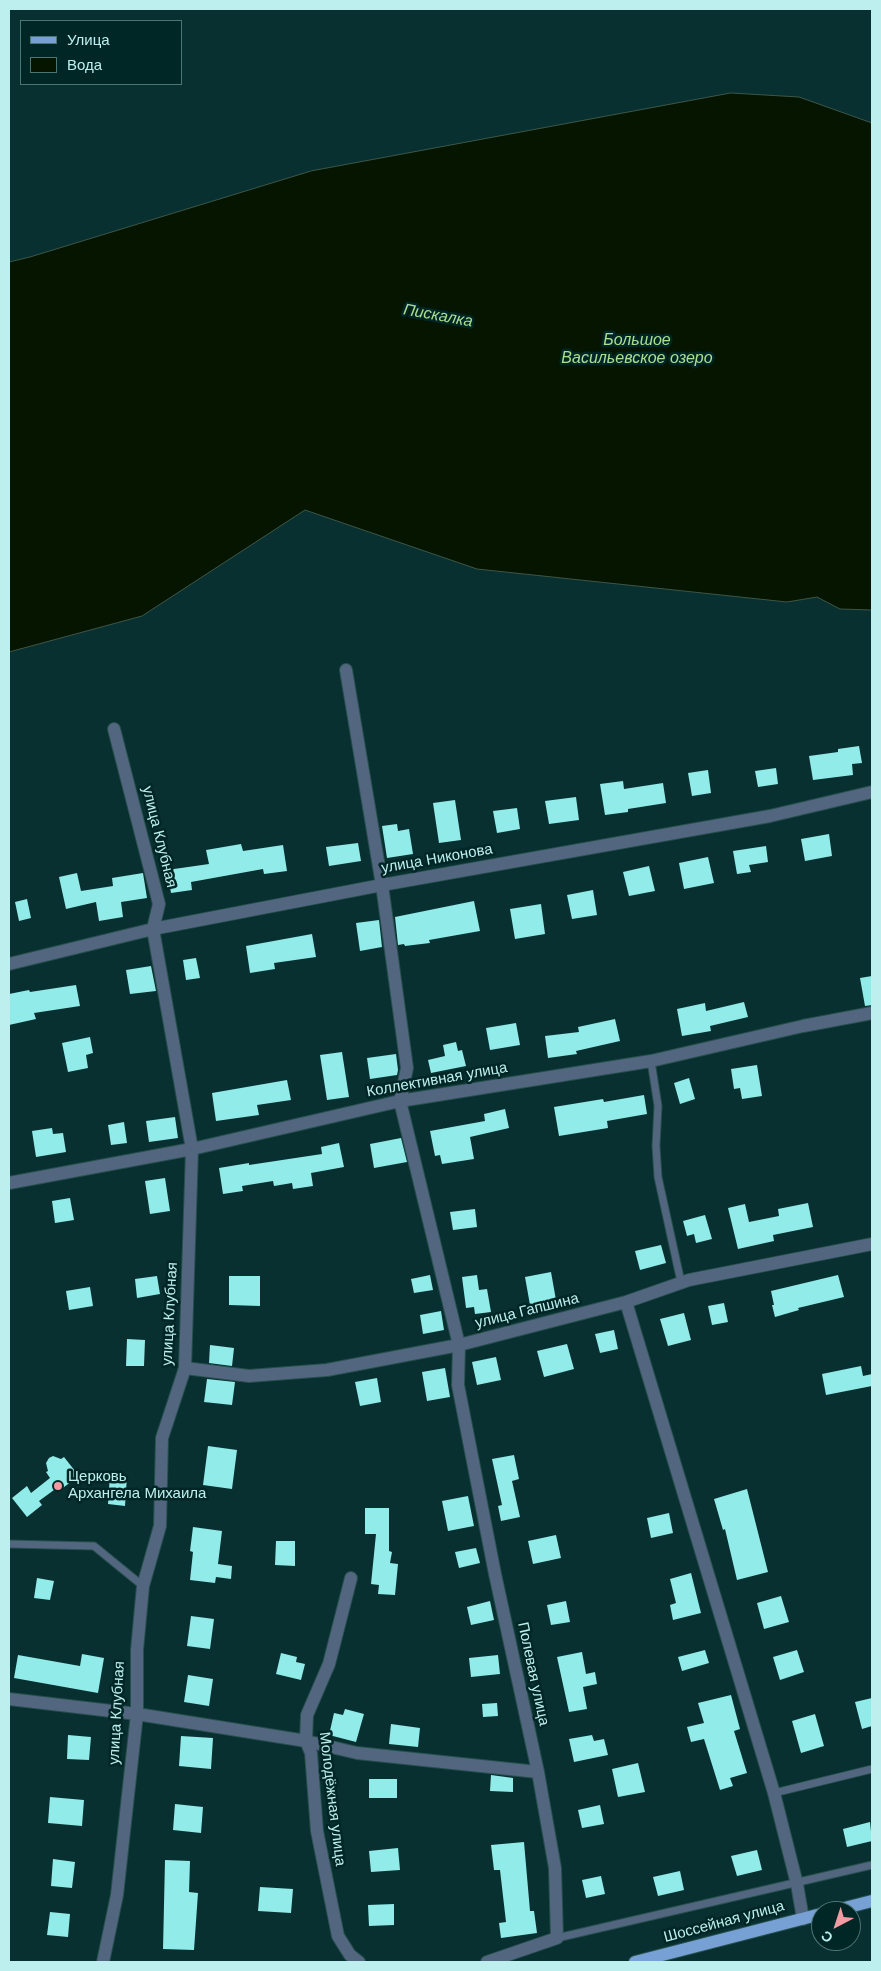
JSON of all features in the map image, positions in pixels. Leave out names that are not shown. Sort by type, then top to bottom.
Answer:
[{"type":"main road","name":"Шоссейная улица","points":[[635,1962],[811,1917]]},
{"type":"street","points":[[346,670],[382,885],[407,1068],[400,1101]]},
{"type":"street","name":"улица Клубная","points":[[103,1962],[117,1895],[137,1714],[137,1650],[143,1586],[160,1526],[162,1438],[185,1368],[192,1149],[153,929],[159,904],[114,729]]},
{"type":"street","name":"улица Никонова","points":[[9,964],[153,929],[382,885],[770,816],[872,792]]},
{"type":"street","name":"Коллективная улица","points":[[9,1183],[192,1149],[400,1101],[651,1061],[803,1026],[872,1013]]},
{"type":"street","name":"Полевая улица","points":[[400,1101],[460,1345],[458,1385],[495,1574],[538,1772],[555,1868],[557,1938]]},
{"type":"street","name":"улица Гапшина","points":[[185,1368],[249,1376],[327,1370],[460,1345],[626,1302],[681,1282],[872,1244]]},
{"type":"street","points":[[626,1302],[774,1793],[797,1884],[803,1919]]},
{"type":"street","name":"Молодёжная улица","points":[[352,1578],[329,1664],[307,1716],[306,1741],[311,1753],[317,1831],[338,1936],[350,1954],[359,1962]]},
{"type":"street","points":[[9,1699],[137,1714],[306,1741],[357,1753],[538,1772]]},
{"type":"street","points":[[487,1962],[557,1938]]},
{"type":"lane","points":[[651,1061],[658,1106],[656,1146],[658,1178],[681,1282]]},
{"type":"lane","points":[[9,1544],[94,1546],[143,1586]]},
{"type":"lane","points":[[774,1793],[872,1769]]},
{"type":"lane","points":[[557,1938],[797,1884],[872,1865]]},
{"type":"water","name":"Большое Васильевское озеро","points":[[731,93],[799,97],[872,123],[872,610],[840,609],[817,597],[787,602],[477,569],[305,510],[142,616],[9,652],[9,262],[311,171]]},
{"type":"building","points":[[859,746],[862,763],[852,764],[853,775],[813,780],[809,756],[838,752],[838,749]]},
{"type":"building","points":[[776,768],[778,784],[758,787],[755,771]]},
{"type":"building","points":[[708,770],[711,793],[692,796],[688,773]]},
{"type":"building","points":[[623,781],[624,789],[663,783],[666,803],[605,815],[600,784]]},
{"type":"building","points":[[576,797],[579,820],[549,824],[545,801]]},
{"type":"building","points":[[455,800],[461,840],[439,843],[433,803]]},
{"type":"building","points":[[517,808],[520,829],[497,833],[493,811]]},
{"type":"building","points":[[397,824],[398,831],[409,829],[413,854],[387,858],[382,826]]},
{"type":"building","points":[[829,834],[832,856],[805,861],[801,839]]},
{"type":"building","points":[[358,843],[361,861],[329,866],[326,847]]},
{"type":"building","points":[[241,844],[243,851],[283,845],[287,871],[264,874],[263,869],[191,882],[192,890],[171,893],[167,870],[209,864],[206,850]]},
{"type":"building","points":[[766,846],[768,862],[749,865],[751,872],[737,874],[733,851]]},
{"type":"building","points":[[708,857],[714,883],[684,889],[679,863]]},
{"type":"building","points":[[649,866],[655,891],[629,896],[623,872]]},
{"type":"building","points":[[77,873],[81,891],[113,886],[112,878],[143,873],[147,898],[121,902],[123,917],[99,921],[96,902],[66,909],[59,877]]},
{"type":"building","points":[[593,890],[597,915],[572,919],[567,895]]},
{"type":"building","points":[[27,899],[31,918],[19,921],[15,902]]},
{"type":"building","points":[[474,901],[480,931],[429,940],[430,943],[398,945],[395,917]]},
{"type":"building","points":[[541,904],[545,934],[515,939],[510,909]]},
{"type":"building","points":[[379,920],[382,947],[360,951],[356,923]]},
{"type":"building","points":[[312,934],[316,957],[274,963],[275,969],[250,973],[246,946]]},
{"type":"building","points":[[196,958],[200,978],[186,980],[183,960]]},
{"type":"building","points":[[151,966],[156,991],[130,994],[126,970]]},
{"type":"building","points":[[872,976],[872,1005],[865,1006],[860,978]]},
{"type":"building","points":[[76,985],[80,1006],[34,1013],[36,1019],[9,1025],[9,994]]},
{"type":"building","points":[[744,1002],[748,1017],[710,1026],[711,1031],[682,1036],[677,1009],[705,1003],[706,1011]]},
{"type":"building","points":[[615,1019],[620,1041],[576,1051],[577,1054],[548,1058],[545,1036],[579,1032],[578,1027]]},
{"type":"building","points":[[516,1023],[520,1045],[490,1050],[486,1028]]},
{"type":"building","points":[[90,1037],[93,1053],[86,1055],[88,1068],[68,1072],[62,1043]]},
{"type":"building","points":[[456,1042],[458,1051],[462,1050],[466,1066],[431,1073],[428,1060],[445,1056],[443,1045]]},
{"type":"building","points":[[342,1052],[349,1097],[327,1100],[320,1055]]},
{"type":"building","points":[[396,1054],[397,1075],[370,1079],[367,1058]]},
{"type":"building","points":[[757,1065],[762,1096],[742,1099],[740,1088],[734,1089],[731,1069]]},
{"type":"building","points":[[689,1078],[695,1099],[680,1104],[674,1083]]},
{"type":"building","points":[[287,1080],[291,1100],[257,1105],[259,1115],[216,1121],[212,1093]]},
{"type":"building","points":[[644,1095],[647,1114],[607,1121],[608,1128],[559,1136],[554,1107],[603,1099],[604,1102]]},
{"type":"building","points":[[505,1109],[509,1128],[470,1137],[474,1159],[442,1164],[440,1155],[435,1156],[430,1131],[485,1121],[484,1114]]},
{"type":"building","points":[[175,1117],[178,1138],[149,1142],[146,1121]]},
{"type":"building","points":[[124,1122],[127,1143],[111,1145],[108,1125]]},
{"type":"building","points":[[52,1128],[53,1134],[63,1133],[66,1152],[36,1157],[32,1131]]},
{"type":"building","points":[[401,1138],[407,1162],[374,1168],[370,1144]]},
{"type":"building","points":[[339,1143],[344,1167],[311,1173],[313,1186],[293,1189],[292,1183],[274,1186],[273,1181],[242,1186],[243,1191],[223,1194],[219,1168],[322,1154],[321,1147]]},
{"type":"building","points":[[165,1178],[170,1211],[150,1214],[145,1181]]},
{"type":"building","points":[[70,1198],[74,1220],[55,1223],[52,1201]]},
{"type":"building","points":[[808,1203],[813,1227],[773,1235],[774,1241],[738,1249],[728,1208],[745,1204],[749,1222],[779,1216],[778,1209]]},
{"type":"building","points":[[475,1209],[477,1227],[453,1230],[450,1212]]},
{"type":"building","points":[[705,1215],[712,1239],[696,1243],[694,1234],[687,1236],[683,1221]]},
{"type":"building","points":[[661,1245],[666,1263],[640,1270],[635,1251]]},
{"type":"building","points":[[551,1272],[556,1300],[530,1305],[525,1277]]},
{"type":"building","points":[[430,1275],[433,1290],[414,1293],[411,1279]]},
{"type":"building","points":[[477,1275],[479,1290],[487,1289],[491,1312],[475,1314],[474,1307],[466,1308],[462,1277]]},
{"type":"building","points":[[838,1275],[844,1297],[798,1308],[799,1310],[775,1317],[771,1291]]},
{"type":"building","points":[[157,1276],[160,1294],[137,1298],[135,1279]]},
{"type":"building","points":[[229,1276],[260,1276],[260,1306],[229,1305]]},
{"type":"building","points":[[90,1287],[93,1306],[69,1310],[66,1291]]},
{"type":"building","points":[[724,1303],[728,1322],[712,1325],[708,1306]]},
{"type":"building","points":[[441,1311],[444,1330],[423,1334],[420,1315]]},
{"type":"building","points":[[684,1313],[691,1340],[668,1346],[660,1319]]},
{"type":"building","points":[[614,1330],[618,1349],[600,1353],[595,1334]]},
{"type":"building","points":[[127,1339],[145,1340],[144,1366],[126,1366]]},
{"type":"building","points":[[567,1344],[574,1369],[544,1377],[537,1351]]},
{"type":"building","points":[[210,1345],[234,1348],[232,1366],[209,1363]]},
{"type":"building","points":[[496,1357],[501,1380],[477,1385],[472,1362]]},
{"type":"building","points":[[861,1366],[863,1376],[872,1374],[872,1386],[826,1395],[822,1374]]},
{"type":"building","points":[[445,1368],[450,1397],[427,1401],[422,1372]]},
{"type":"building","points":[[377,1378],[381,1402],[360,1406],[355,1382]]},
{"type":"building","points":[[207,1379],[235,1382],[232,1405],[204,1402]]},
{"type":"building","points":[[208,1446],[237,1450],[232,1489],[203,1485]]},
{"type":"building","points":[[514,1455],[519,1479],[512,1481],[520,1517],[501,1521],[498,1506],[502,1505],[492,1459]]},
{"type":"building","points":[[53,1456],[61,1459],[64,1457],[79,1476],[60,1490],[58,1487],[39,1501],[42,1505],[27,1517],[12,1498],[27,1486],[31,1493],[50,1478],[46,1472],[48,1471],[46,1463]]},
{"type":"building","points":[[110,1475],[127,1476],[125,1506],[108,1504]]},
{"type":"building","points":[[747,1489],[768,1572],[737,1580],[725,1529],[723,1530],[714,1499]]},
{"type":"building","points":[[468,1496],[474,1526],[448,1531],[442,1501]]},
{"type":"building","points":[[365,1508],[389,1508],[389,1551],[392,1552],[390,1563],[398,1564],[395,1595],[378,1594],[379,1585],[371,1584],[376,1534],[365,1534]]},
{"type":"building","points":[[669,1513],[673,1533],[651,1538],[647,1518]]},
{"type":"building","points":[[193,1527],[222,1531],[218,1564],[232,1566],[231,1579],[216,1577],[215,1583],[190,1580],[193,1552],[190,1551]]},
{"type":"building","points":[[556,1535],[561,1558],[533,1564],[528,1541]]},
{"type":"building","points":[[276,1541],[295,1541],[295,1566],[275,1565]]},
{"type":"building","points":[[476,1548],[480,1563],[459,1568],[455,1552]]},
{"type":"building","points":[[691,1573],[701,1613],[673,1620],[670,1605],[676,1603],[670,1579]]},
{"type":"building","points":[[37,1578],[54,1581],[50,1600],[34,1598]]},
{"type":"building","points":[[781,1596],[789,1622],[764,1629],[757,1603]]},
{"type":"building","points":[[490,1601],[494,1620],[471,1625],[467,1607]]},
{"type":"building","points":[[566,1601],[570,1622],[551,1625],[547,1605]]},
{"type":"building","points":[[191,1616],[214,1619],[210,1649],[187,1646]]},
{"type":"building","points":[[705,1650],[709,1663],[682,1671],[678,1657]]},
{"type":"building","points":[[797,1650],[804,1672],[780,1680],[773,1657]]},
{"type":"building","points":[[582,1652],[586,1674],[595,1672],[597,1684],[583,1687],[587,1709],[569,1712],[557,1657]]},
{"type":"building","points":[[281,1653],[297,1657],[296,1662],[305,1664],[301,1680],[276,1674]]},
{"type":"building","points":[[82,1654],[104,1658],[98,1693],[14,1678],[18,1655],[80,1666]]},
{"type":"building","points":[[498,1655],[500,1674],[471,1677],[469,1658]]},
{"type":"building","points":[[188,1675],[213,1679],[209,1706],[184,1702]]},
{"type":"building","points":[[731,1695],[740,1729],[734,1731],[747,1773],[730,1778],[733,1786],[720,1790],[704,1739],[691,1742],[687,1727],[704,1723],[698,1703]]},
{"type":"building","points":[[872,1698],[872,1726],[862,1729],[855,1702]]},
{"type":"building","points":[[497,1703],[498,1716],[483,1717],[482,1704]]},
{"type":"building","points":[[345,1709],[364,1714],[356,1742],[329,1735],[334,1713],[343,1715]]},
{"type":"building","points":[[815,1714],[824,1746],[801,1753],[792,1721]]},
{"type":"building","points":[[391,1724],[420,1728],[418,1747],[389,1744]]},
{"type":"building","points":[[68,1735],[91,1737],[89,1760],[67,1759]]},
{"type":"building","points":[[592,1735],[594,1741],[604,1739],[608,1755],[574,1762],[569,1739]]},
{"type":"building","points":[[181,1736],[213,1738],[211,1769],[179,1766]]},
{"type":"building","points":[[638,1763],[645,1792],[618,1797],[612,1769]]},
{"type":"building","points":[[491,1775],[513,1778],[513,1792],[490,1791]]},
{"type":"building","points":[[369,1779],[397,1779],[397,1798],[369,1798]]},
{"type":"building","points":[[50,1797],[84,1800],[82,1826],[48,1823]]},
{"type":"building","points":[[175,1804],[203,1807],[201,1833],[173,1830]]},
{"type":"building","points":[[600,1805],[604,1824],[582,1828],[578,1810]]},
{"type":"building","points":[[870,1822],[872,1841],[847,1847],[843,1829]]},
{"type":"building","points":[[524,1842],[530,1911],[534,1911],[537,1933],[501,1938],[499,1923],[506,1922],[500,1870],[494,1870],[491,1845]]},
{"type":"building","points":[[398,1848],[400,1870],[371,1872],[369,1851]]},
{"type":"building","points":[[757,1850],[762,1870],[737,1876],[731,1856]]},
{"type":"building","points":[[53,1859],[75,1862],[72,1888],[51,1886]]},
{"type":"building","points":[[165,1860],[190,1861],[189,1892],[198,1893],[194,1950],[163,1949]]},
{"type":"building","points":[[680,1871],[684,1890],[658,1896],[653,1877]]},
{"type":"building","points":[[601,1876],[605,1894],[586,1898],[582,1880]]},
{"type":"building","points":[[260,1887],[293,1889],[291,1913],[258,1911]]},
{"type":"building","points":[[394,1904],[394,1925],[369,1926],[368,1905]]},
{"type":"building","points":[[50,1912],[70,1914],[68,1937],[47,1935]]},
{"type":"place","name":"Церковь Архангела Михаила","points":[[58,1486]]},
{"type":"water label","name":"Пискалка","points":[[438,316]]}]
